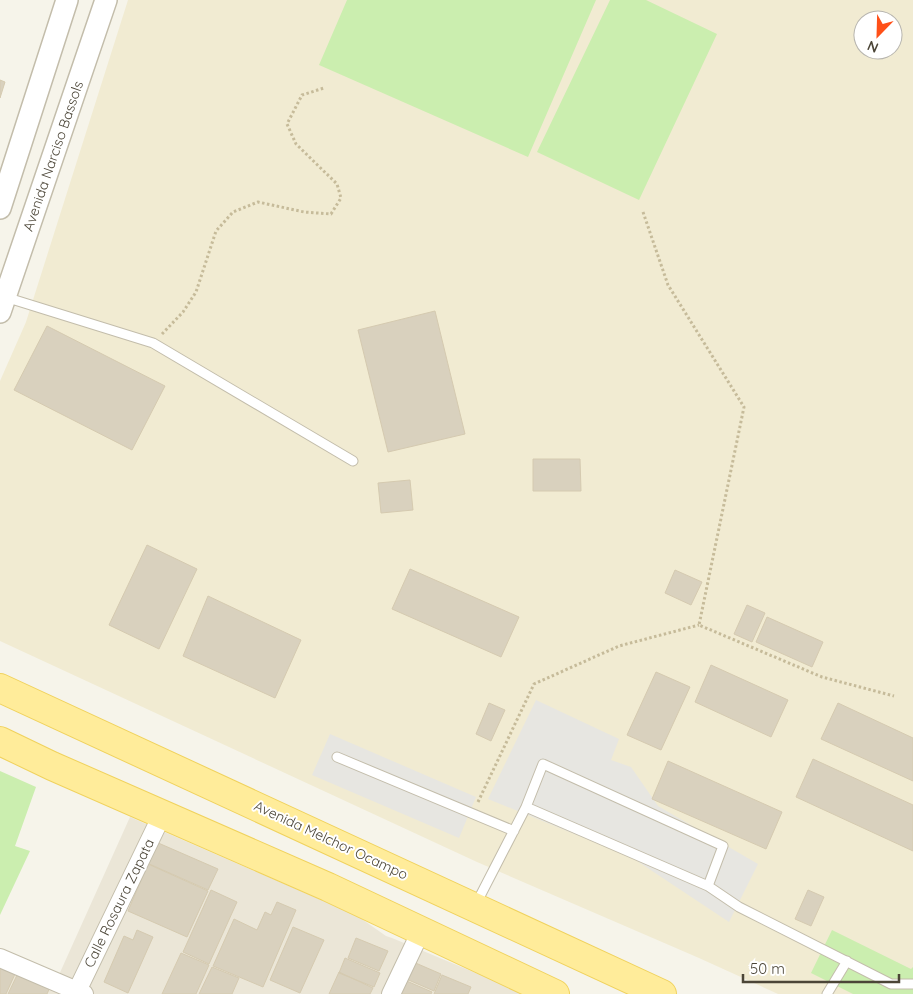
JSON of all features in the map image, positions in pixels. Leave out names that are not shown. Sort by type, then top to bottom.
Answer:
[{"type":"main road","name":"Avenida Melchor Ocampo","points":[[0,688],[662,994]]},
{"type":"main road","points":[[0,741],[60,770],[328,887],[555,994]]},
{"type":"main road","points":[[328,887],[346,848]]},
{"type":"street","points":[[0,208],[67,0]]},
{"type":"street","name":"Avenida Narciso Bassols","points":[[2,304],[101,1]]},
{"type":"street","name":"Calle Rosaura Zapata","points":[[80,992],[162,815]]},
{"type":"street","points":[[392,994],[421,931]]},
{"type":"street","points":[[0,958],[80,992]]},
{"type":"lane","points":[[2,304],[153,343],[353,461]]},
{"type":"lane","points":[[337,757],[514,831]]},
{"type":"lane","points":[[475,907],[526,807],[542,764],[723,846],[708,886]]},
{"type":"lane","points":[[526,807],[708,886],[739,907],[891,984],[913,984]]},
{"type":"lane","points":[[827,994],[847,961]]},
{"type":"path","points":[[153,343],[182,312],[196,292],[216,231],[233,212],[258,202],[304,212],[331,214],[341,198],[337,184],[296,144],[288,124],[302,95],[324,88]]},
{"type":"path","points":[[643,212],[668,284],[744,407],[699,625]]},
{"type":"path","points":[[473,814],[534,684],[619,646],[699,625],[822,677],[894,696]]},
{"type":"shaded area","points":[[128,0],[913,0],[913,994],[778,994],[477,862],[0,641],[0,381],[26,322]]},
{"type":"shaded area","points":[[536,700],[619,739],[611,760],[631,767],[658,806],[758,864],[729,922],[631,857],[488,799]]},
{"type":"shaded area","points":[[330,734],[476,797],[459,838],[312,775]]},
{"type":"shaded area","points":[[130,817],[356,915],[386,936],[526,994],[0,994],[0,951],[58,977]]},
{"type":"green space","points":[[347,0],[596,0],[528,157],[319,65]]},
{"type":"green space","points":[[610,0],[646,0],[717,34],[639,200],[537,152]]},
{"type":"green space","points":[[0,771],[36,787],[15,846],[30,851],[0,915]]},
{"type":"green space","points":[[832,930],[911,969],[913,967],[913,994],[853,994],[811,973]]},
{"type":"building","points":[[0,80],[5,82],[0,98]]},
{"type":"building","points":[[435,311],[465,434],[388,452],[358,330]]},
{"type":"building","points":[[47,326],[165,386],[132,450],[14,390]]},
{"type":"building","points":[[533,459],[580,459],[581,491],[533,491]]},
{"type":"building","points":[[410,480],[413,510],[381,513],[378,483]]},
{"type":"building","points":[[147,545],[197,569],[159,649],[109,625]]},
{"type":"building","points":[[410,569],[519,617],[501,657],[392,609]]},
{"type":"building","points":[[675,570],[702,582],[691,605],[665,593]]},
{"type":"building","points":[[208,596],[301,640],[275,698],[183,656]]},
{"type":"building","points":[[747,605],[765,613],[752,642],[734,634]]},
{"type":"building","points":[[767,617],[823,642],[812,667],[756,642]]},
{"type":"building","points":[[711,665],[788,700],[771,737],[695,702]]},
{"type":"building","points":[[656,672],[690,687],[661,750],[627,735]]},
{"type":"building","points":[[489,703],[505,710],[491,741],[476,734]]},
{"type":"building","points":[[838,703],[913,738],[913,781],[821,739]]},
{"type":"building","points":[[813,759],[913,805],[913,851],[796,797]]},
{"type":"building","points":[[668,761],[782,812],[766,849],[652,799]]},
{"type":"building","points":[[156,842],[218,869],[208,890],[147,863]]},
{"type":"building","points":[[148,864],[208,891],[187,937],[128,911]]},
{"type":"building","points":[[211,890],[237,902],[209,964],[183,952]]},
{"type":"building","points":[[808,890],[824,897],[811,926],[795,919]]},
{"type":"building","points":[[277,902],[296,910],[263,987],[213,966],[234,919],[257,930],[265,912],[271,915]]},
{"type":"building","points":[[293,927],[324,940],[300,993],[270,980]]},
{"type":"building","points":[[137,930],[153,937],[128,993],[104,982],[124,936],[133,940]]},
{"type":"building","points":[[356,938],[388,951],[379,971],[348,958]]},
{"type":"building","points":[[181,953],[209,965],[196,994],[162,994]]},
{"type":"building","points":[[345,958],[380,973],[374,987],[339,973]]},
{"type":"building","points":[[411,961],[441,974],[434,991],[404,978]]},
{"type":"building","points":[[212,967],[239,978],[232,994],[199,994]]},
{"type":"building","points":[[0,968],[15,974],[6,994],[0,994]]},
{"type":"building","points":[[339,972],[373,988],[370,994],[329,994]]},
{"type":"building","points":[[18,973],[50,987],[47,994],[8,994]]},
{"type":"building","points":[[442,975],[471,987],[468,994],[434,994]]},
{"type":"building","points":[[402,979],[432,992],[431,994],[395,994]]}]
